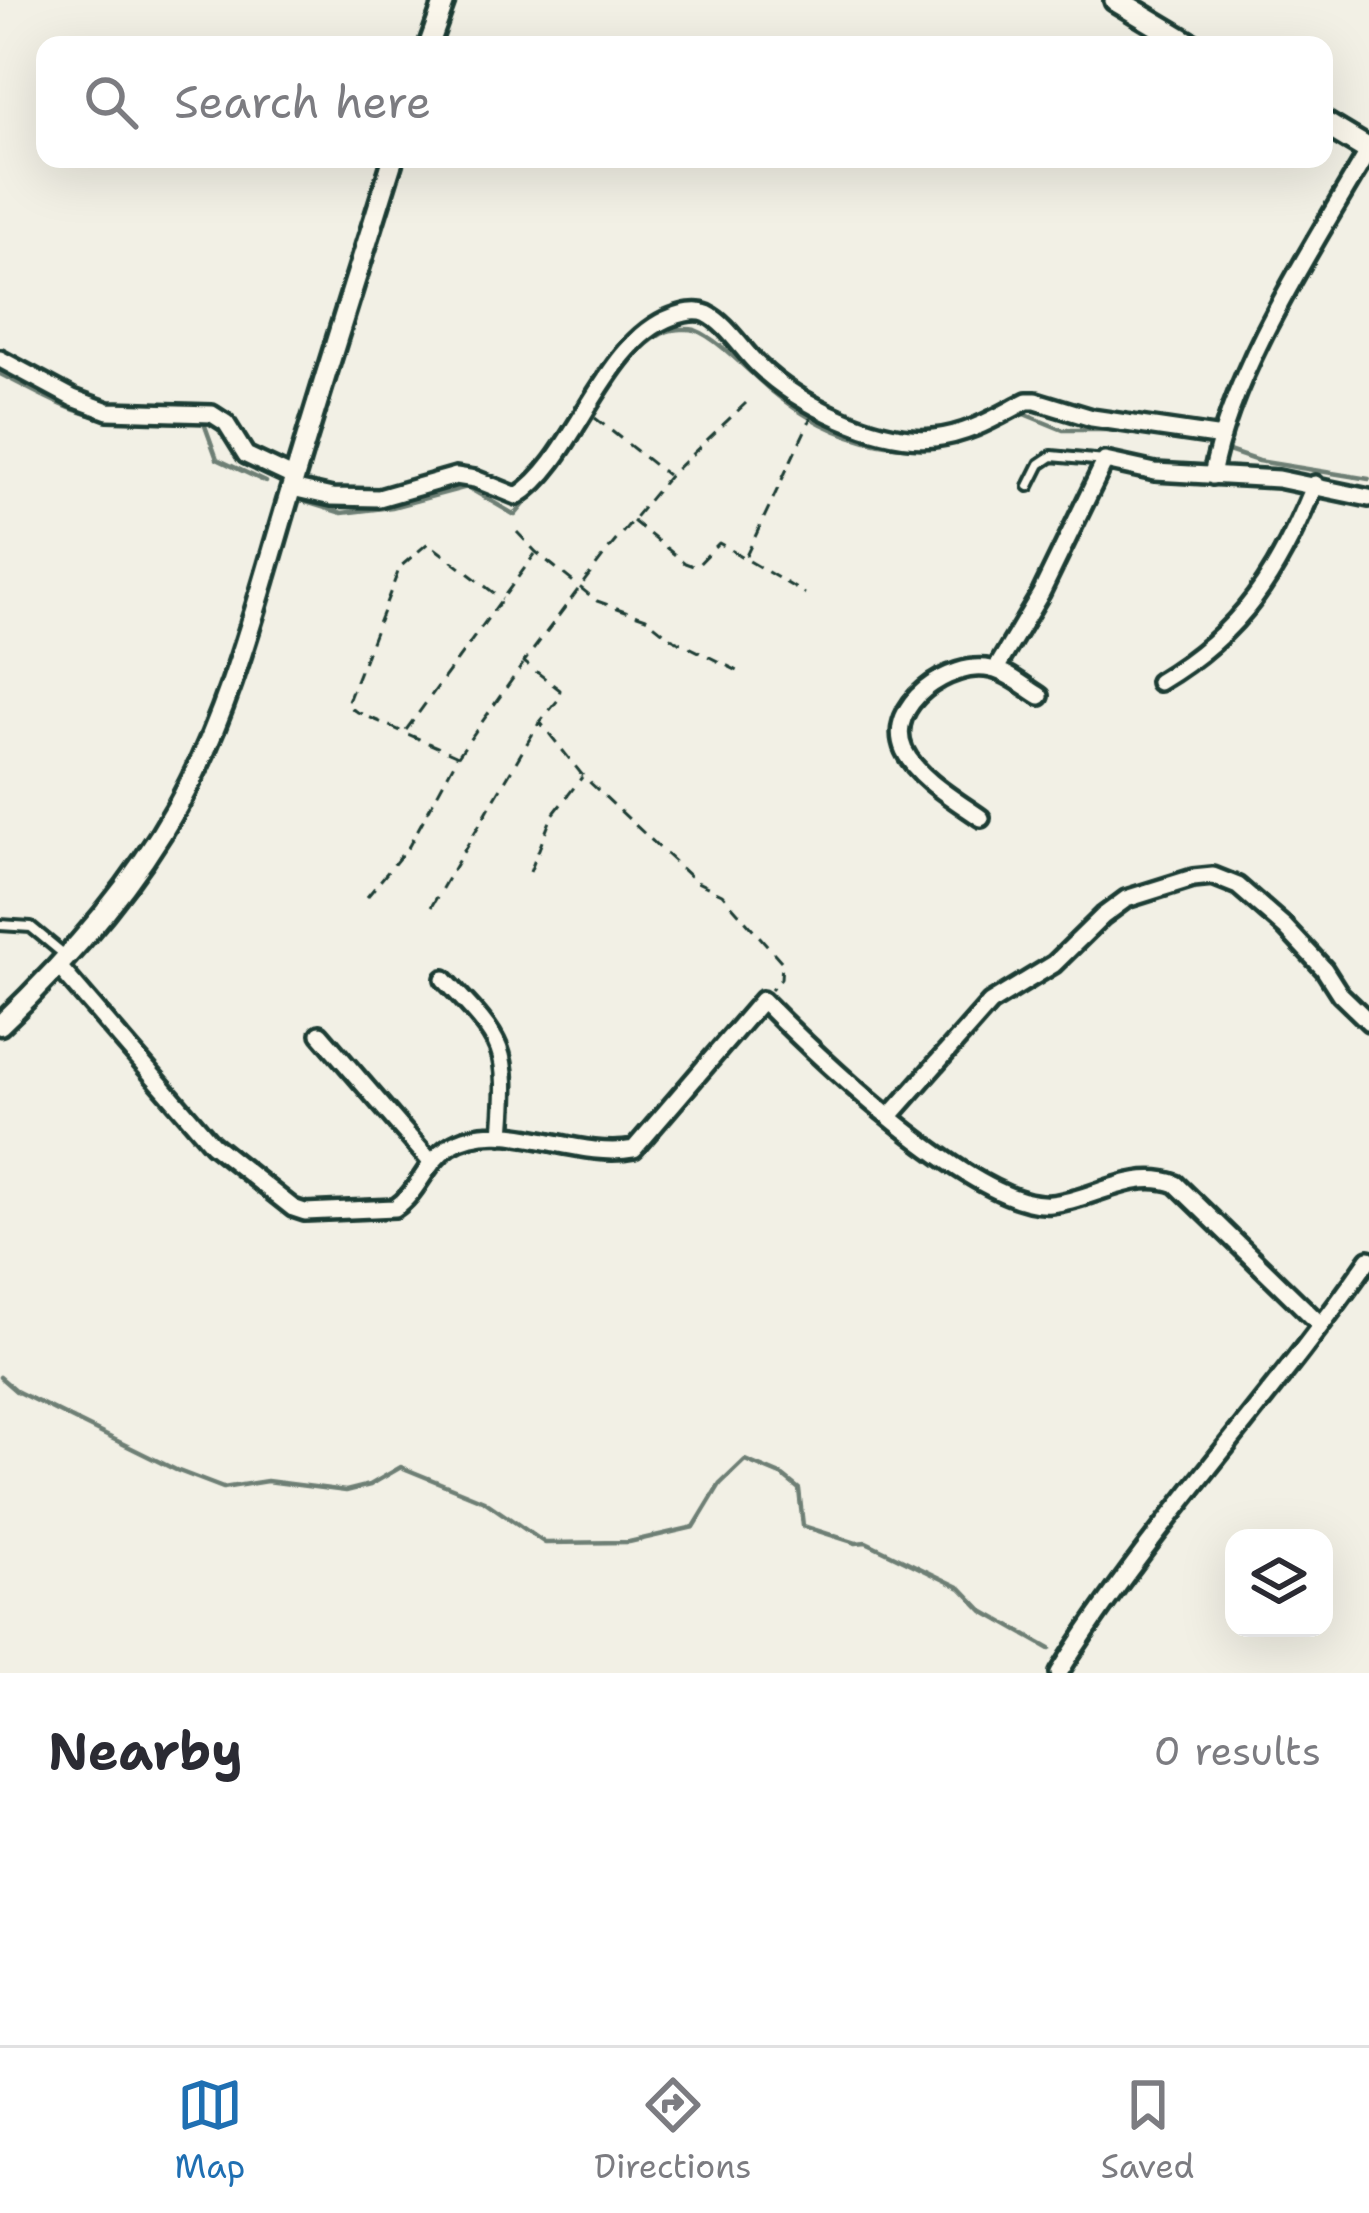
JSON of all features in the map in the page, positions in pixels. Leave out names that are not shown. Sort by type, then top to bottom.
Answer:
[{"type":"main road","points":[[1116,0],[1176,36]]},
{"type":"main road","points":[[1333,128],[1369,150]]},
{"type":"street","points":[[432,36],[445,0]]},
{"type":"street","points":[[1212,472],[1221,441],[1288,290],[1369,150]]},
{"type":"street","points":[[0,1025],[64,963],[156,842],[202,758],[254,612],[390,168]]},
{"type":"street","points":[[0,359],[73,398],[109,411],[212,415],[226,423],[245,455],[293,483],[332,497],[380,498],[456,476],[475,478],[517,496],[550,462],[584,409],[650,329],[698,311],[712,316],[771,378],[868,429],[935,438],[979,427],[1027,400],[1036,400],[1092,418],[1221,441]]},
{"type":"street","points":[[996,669],[1041,593],[1105,461],[1155,472],[1212,472],[1316,484],[1369,498]]},
{"type":"street","points":[[1160,682],[1205,651],[1258,594],[1288,549],[1316,484]]},
{"type":"street","points":[[981,818],[907,756],[900,731],[919,695],[935,680],[968,667],[996,669],[1040,696]]},
{"type":"street","points":[[890,1116],[990,1003],[1054,964],[1126,899],[1193,878],[1214,876],[1238,886],[1285,927],[1369,1022]]},
{"type":"street","points":[[64,963],[212,1144],[293,1208],[319,1213],[395,1208],[404,1203],[430,1161],[466,1137],[483,1132],[556,1145],[634,1149],[762,1000],[890,1116],[972,1176],[1018,1198],[1052,1204],[1149,1178],[1176,1184],[1321,1325]]},
{"type":"street","points":[[444,979],[488,1027],[504,1058],[507,1085],[502,1135]]},
{"type":"street","points":[[320,1034],[430,1161]]},
{"type":"street","points":[[1059,1673],[1142,1554],[1369,1259]]},
{"type":"lane","points":[[1029,486],[1040,464],[1052,456],[1105,461]]},
{"type":"lane","points":[[0,925],[31,927],[64,963]]},
{"type":"path","points":[[367,897],[409,846],[458,756],[524,662],[632,520],[669,476],[746,403]]},
{"type":"path","points":[[591,414],[669,476]]},
{"type":"path","points":[[745,557],[809,423]]},
{"type":"path","points":[[632,520],[686,563],[696,567],[719,543],[806,594]]},
{"type":"path","points":[[517,532],[597,601],[646,618],[671,638],[744,674]]},
{"type":"path","points":[[458,756],[347,704],[400,567],[428,543],[502,598]]},
{"type":"path","points":[[404,733],[536,552]]},
{"type":"path","points":[[431,907],[540,722],[558,700],[560,691],[524,662]]},
{"type":"path","points":[[540,722],[583,776],[695,881],[722,894],[782,962],[781,979],[762,1000]]},
{"type":"path","points":[[530,872],[552,816],[583,776]]},
{"type":"waterway","points":[[607,389],[650,341],[668,331],[689,329],[713,340],[793,407],[849,436],[879,444],[940,446],[999,424]]},
{"type":"waterway","points":[[0,374],[79,411],[130,419]]},
{"type":"waterway","points":[[1019,412],[1063,430],[1129,430]]},
{"type":"waterway","points":[[189,420],[204,423],[217,459],[266,482]]},
{"type":"waterway","points":[[1199,441],[1258,461],[1369,479]]},
{"type":"waterway","points":[[306,502],[342,513],[392,507],[467,487],[515,515],[535,491]]},
{"type":"waterway","points":[[0,1377],[16,1391],[176,1470],[223,1488],[267,1481],[346,1491],[370,1485],[401,1467],[484,1501],[545,1543],[629,1542],[694,1527],[720,1484],[745,1460],[783,1476],[799,1489],[803,1526],[866,1542],[961,1588],[983,1611],[1050,1649]]}]
